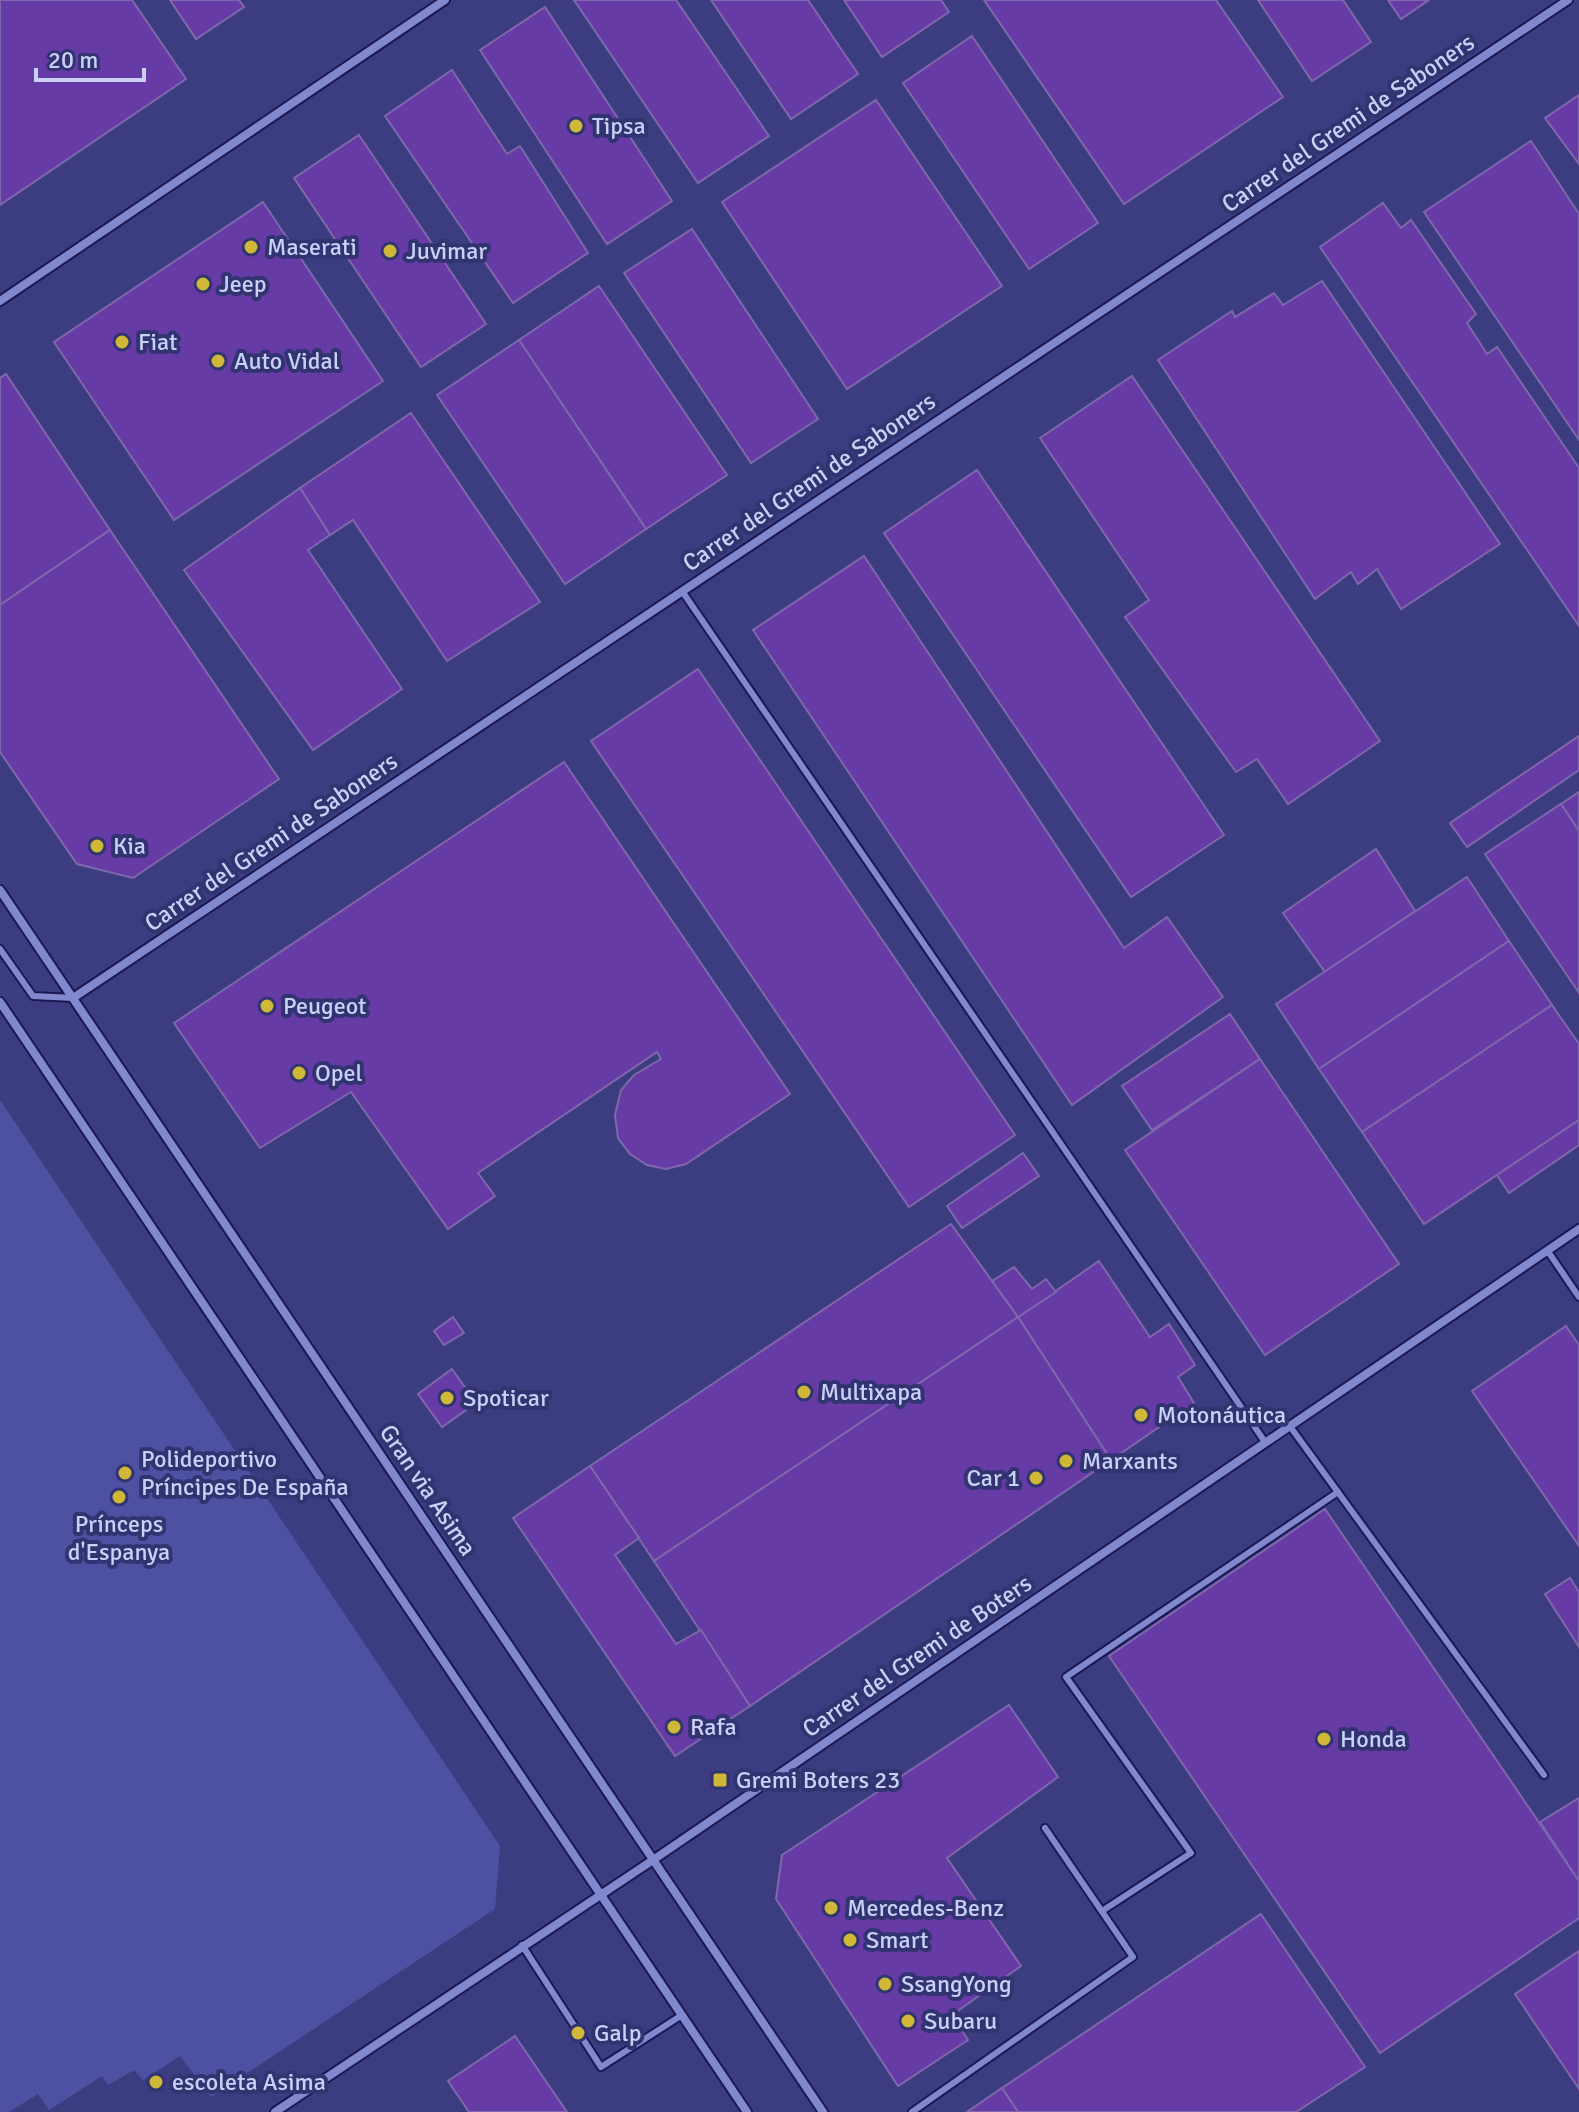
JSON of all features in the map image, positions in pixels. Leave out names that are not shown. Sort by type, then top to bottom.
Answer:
[{"type":"street","points":[[0,301],[445,0]]},
{"type":"street","name":"Carrer del Gremi de Saboners","points":[[73,998],[1568,0]]},
{"type":"street","name":"Gran via Asima","points":[[0,890],[823,2112]]},
{"type":"street","points":[[0,1002],[747,2112]]},
{"type":"street","name":"Carrer del Gremi de Boters","points":[[275,2112],[653,1860],[1579,1229]]},
{"type":"lane","points":[[682,591],[1265,1442]]},
{"type":"lane","points":[[0,949],[33,996],[73,998]]},
{"type":"lane","points":[[1547,1250],[1579,1297]]},
{"type":"lane","points":[[1289,1425],[1544,1775]]},
{"type":"lane","points":[[1102,1911],[1191,1853],[1066,1677],[1338,1492]]},
{"type":"lane","points":[[912,2112],[1133,1957],[1045,1828]]},
{"type":"lane","points":[[522,1945],[601,2067],[682,2015]]},
{"type":"shaded area","points":[[0,0],[1579,0],[1579,2112],[0,2112]]},
{"type":"shaded area","name":"Prínceps d'Espanya","points":[[0,1100],[500,1846],[495,1909],[211,2097],[180,2056],[143,2080],[134,2070],[108,2085],[102,2076],[49,2110],[38,2094],[9,2112],[0,2112]]},
{"type":"building","points":[[0,0],[132,0],[186,79],[0,205]]},
{"type":"building","points":[[170,0],[239,0],[244,7],[196,39]]},
{"type":"building","points":[[574,0],[676,0],[769,136],[698,183]]},
{"type":"building","points":[[711,0],[808,0],[858,74],[791,119]]},
{"type":"building","points":[[844,0],[941,0],[949,12],[882,57]]},
{"type":"building","points":[[984,0],[1216,0],[1283,97],[1124,204]]},
{"type":"building","points":[[1258,0],[1343,0],[1371,42],[1312,81]]},
{"type":"building","points":[[1388,0],[1429,0],[1401,19]]},
{"type":"building","name":"Tipsa","points":[[545,7],[672,201],[607,244],[480,50]]},
{"type":"building","points":[[972,36],[1098,223],[1029,269],[903,83]]},
{"type":"building","points":[[452,70],[507,154],[520,146],[588,253],[513,303],[385,116]]},
{"type":"building","points":[[1579,95],[1579,164],[1545,118]]},
{"type":"building","points":[[876,100],[1002,286],[847,389],[722,202]]},
{"type":"building","name":"Juvimar","points":[[359,135],[486,324],[421,367],[294,178]]},
{"type":"building","points":[[1531,141],[1579,214],[1579,440],[1424,212]]},
{"type":"building","name":"Auto Vidal","points":[[263,202],[383,381],[174,520],[54,342]]},
{"type":"building","points":[[1383,203],[1401,228],[1411,220],[1476,314],[1467,323],[1487,354],[1497,347],[1579,468],[1579,626],[1320,247]]},
{"type":"building","points":[[692,229],[818,419],[751,463],[624,273]]},
{"type":"building","points":[[1322,281],[1500,544],[1401,609],[1377,569],[1358,584],[1351,572],[1315,599],[1158,360],[1232,311],[1235,317],[1274,293],[1283,305]]},
{"type":"building","points":[[599,286],[727,475],[646,529],[519,340]]},
{"type":"building","points":[[519,340],[646,529],[565,584],[437,395]]},
{"type":"building","points":[[6,374],[110,530],[0,605],[0,378]]},
{"type":"building","points":[[1132,376],[1380,741],[1288,804],[1257,759],[1236,772],[1125,617],[1149,600],[1040,438]]},
{"type":"building","points":[[411,413],[540,602],[447,661],[353,520],[330,535],[300,488]]},
{"type":"building","points":[[977,470],[1224,835],[1131,897],[884,533]]},
{"type":"building","points":[[300,488],[330,535],[308,550],[402,689],[313,750],[184,570]]},
{"type":"building","points":[[110,530],[279,779],[133,878],[77,864],[0,752],[0,605]]},
{"type":"building","points":[[864,556],[1124,948],[1167,917],[1223,997],[1072,1105],[753,630]]},
{"type":"building","points":[[698,669],[1015,1135],[909,1207],[591,741]]},
{"type":"building","points":[[1579,736],[1579,770],[1467,847],[1450,823]]},
{"type":"building","points":[[564,762],[790,1094],[686,1164],[666,1169],[647,1165],[630,1154],[618,1138],[615,1115],[621,1090],[634,1075],[661,1059],[657,1052],[478,1173],[495,1196],[448,1229],[351,1092],[260,1148],[174,1023]]},
{"type":"building","points":[[1579,792],[1579,831],[1561,804]]},
{"type":"building","points":[[1561,804],[1579,831],[1579,993],[1485,854]]},
{"type":"building","points":[[1376,849],[1415,911],[1325,972],[1283,913]]},
{"type":"building","points":[[1467,877],[1509,941],[1319,1069],[1276,1004]]},
{"type":"building","points":[[1509,941],[1552,1005],[1362,1132],[1319,1069]]},
{"type":"building","points":[[1552,1005],[1579,1044],[1579,1120],[1424,1224],[1362,1132]]},
{"type":"building","points":[[1230,1014],[1260,1059],[1152,1130],[1122,1086]]},
{"type":"building","points":[[1260,1059],[1399,1264],[1265,1355],[1125,1150]]},
{"type":"building","points":[[1579,1120],[1579,1145],[1509,1193],[1497,1175]]},
{"type":"building","points":[[1023,1153],[1039,1176],[962,1228],[947,1206]]},
{"type":"building","name":"Multixapa","points":[[951,1224],[1018,1317],[654,1561],[590,1466]]},
{"type":"building","points":[[1099,1261],[1150,1337],[1169,1324],[1195,1365],[1178,1377],[1194,1403],[1111,1460],[1018,1317]]},
{"type":"building","points":[[1014,1267],[1032,1289],[1046,1279],[1056,1292],[1018,1317],[992,1281]]},
{"type":"building","points":[[453,1317],[464,1333],[444,1345],[434,1331]]},
{"type":"building","points":[[1018,1317],[1111,1460],[750,1706],[654,1561]]},
{"type":"building","points":[[1566,1326],[1579,1345],[1579,1546],[1472,1391]]},
{"type":"building","name":"Spoticar","points":[[452,1369],[476,1403],[442,1427],[418,1394]]},
{"type":"building","points":[[590,1466],[639,1538],[615,1555],[676,1644],[701,1630],[750,1706],[675,1756],[513,1518]]},
{"type":"building","name":"Honda","points":[[1325,1509],[1579,1881],[1579,1918],[1380,2053],[1109,1656]]},
{"type":"building","points":[[1570,1578],[1579,1592],[1579,1647],[1545,1594]]},
{"type":"building","points":[[1009,1705],[1058,1777],[947,1858],[1021,1966],[952,2015],[968,2040],[898,2086],[776,1899],[782,1855]]},
{"type":"building","points":[[1579,1798],[1579,1881],[1540,1822]]},
{"type":"building","points":[[1261,1914],[1365,2067],[1296,2112],[1018,2112],[1002,2088]]},
{"type":"building","points":[[1579,1951],[1579,2089],[1515,1994]]},
{"type":"building","points":[[515,2036],[567,2112],[469,2112],[448,2081]]},
{"type":"building","points":[[1002,2088],[1018,2112],[967,2112]]},
{"type":"place","name":"Tipsa","points":[[576,126]]},
{"type":"place","name":"Maserati","points":[[251,247]]},
{"type":"place","name":"Juvimar","points":[[390,251]]},
{"type":"place","name":"Jeep","points":[[203,284]]},
{"type":"place","name":"Fiat","points":[[122,342]]},
{"type":"place","name":"Auto Vidal","points":[[218,361]]},
{"type":"place","name":"Kia","points":[[97,846]]},
{"type":"place","name":"Peugeot","points":[[267,1006]]},
{"type":"place","name":"Opel","points":[[299,1073]]},
{"type":"place","name":"Multixapa","points":[[804,1392]]},
{"type":"place","name":"Spoticar","points":[[447,1398]]},
{"type":"place","name":"Motonáutica","points":[[1141,1415]]},
{"type":"place","name":"Marxants","points":[[1066,1461]]},
{"type":"place","name":"Polideportivo Príncipes De España","points":[[125,1473]]},
{"type":"place","name":"Car 1","points":[[1036,1478]]},
{"type":"place","name":"Prínceps d'Espanya","points":[[119,1497]]},
{"type":"place","name":"Rafa","points":[[674,1727]]},
{"type":"place","name":"Honda","points":[[1324,1739]]},
{"type":"place","name":"Gremi Boters 23","points":[[720,1780]]},
{"type":"place","name":"Mercedes-Benz","points":[[831,1908]]},
{"type":"place","name":"Smart","points":[[850,1940]]},
{"type":"place","name":"SsangYong","points":[[885,1984]]},
{"type":"place","name":"Subaru","points":[[908,2021]]},
{"type":"place","name":"Galp","points":[[578,2033]]},
{"type":"place","name":"escoleta Asima","points":[[156,2082]]}]
